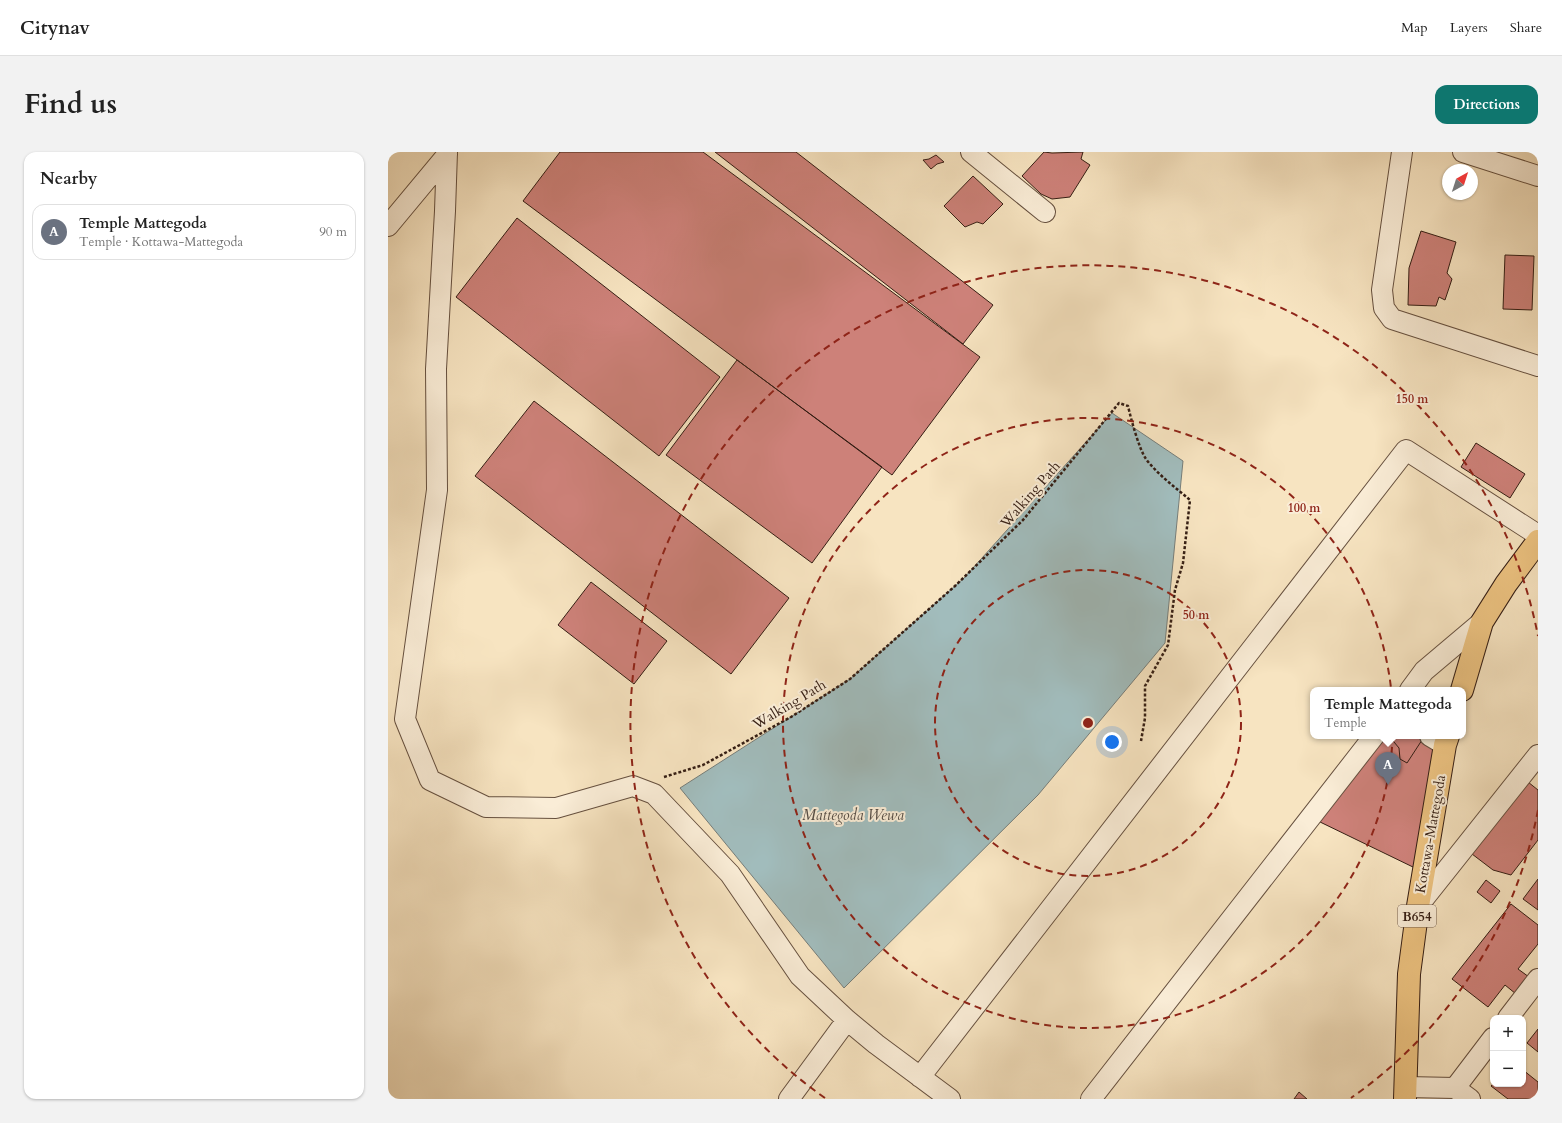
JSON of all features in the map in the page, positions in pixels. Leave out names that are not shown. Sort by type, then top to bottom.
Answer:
[{"type":"main road","points":[[1463,687],[1482,622],[1506,584],[1538,541]]},
{"type":"main road","name":"Kottawa-Mattegoda","points":[[1405,1093],[1409,974],[1441,739]]},
{"type":"street","points":[[971,152],[1045,212]]},
{"type":"street","points":[[1402,152],[1382,290],[1384,308],[1392,319],[1538,366]]},
{"type":"street","points":[[1463,152],[1538,176]]},
{"type":"street","points":[[388,226],[447,153]]},
{"type":"street","points":[[447,153],[436,369],[437,490],[405,719],[430,780],[486,807],[556,808],[633,786],[654,794],[730,874],[800,976],[847,1020],[876,1044],[950,1099]]},
{"type":"street","points":[[920,1077],[1406,450],[1538,535]]},
{"type":"street","points":[[1412,687],[1424,671],[1482,622]]},
{"type":"street","points":[[1091,1099],[1372,739]]},
{"type":"street","points":[[1418,906],[1538,756]]},
{"type":"street","points":[[1510,1015],[1538,979]]},
{"type":"street","points":[[789,1099],[847,1020]]},
{"type":"street","points":[[1405,1093],[1463,1093],[1490,1044]]},
{"type":"path","name":"Walking Path","points":[[633,786],[703,765],[791,717],[850,679],[955,586],[1023,520],[1119,403],[1128,406],[1145,459],[1165,479],[1190,500],[1183,563],[1175,590],[1168,645],[1145,686],[1145,718],[1141,741]]},
{"type":"water","name":"Mattegoda Wewa","points":[[1112,413],[1183,461],[1165,643],[1038,795],[844,988],[680,788],[850,679],[964,578]]},
{"type":"building","points":[[560,152],[703,152],[980,357],[892,475],[523,201]]},
{"type":"building","points":[[715,152],[796,152],[993,305],[963,344]]},
{"type":"building","points":[[1044,152],[1083,152],[1081,159],[1090,165],[1070,197],[1052,199],[1041,194],[1022,176]]},
{"type":"building","points":[[936,155],[944,162],[937,164],[931,169],[923,160],[929,159]]},
{"type":"building","points":[[973,176],[1003,204],[983,224],[977,222],[965,227],[944,206]]},
{"type":"building","points":[[517,218],[720,377],[659,456],[456,297]]},
{"type":"building","points":[[1421,231],[1456,242],[1447,273],[1452,279],[1445,300],[1439,297],[1436,306],[1408,305],[1409,268]]},
{"type":"building","points":[[1505,255],[1534,256],[1532,310],[1503,309]]},
{"type":"building","points":[[737,360],[882,467],[812,563],[666,455]]},
{"type":"building","points":[[534,401],[789,598],[731,674],[475,476]]},
{"type":"building","points":[[1476,443],[1525,474],[1510,498],[1461,467]]},
{"type":"building","points":[[591,582],[667,641],[634,684],[558,625]]},
{"type":"building","points":[[1378,739],[1421,739],[1439,750],[1415,868],[1318,821]]},
{"type":"building","points":[[1392,739],[1422,740],[1407,763],[1400,759],[1399,748]]},
{"type":"building","points":[[1528,782],[1538,790],[1538,840],[1511,875],[1493,870],[1472,854]]},
{"type":"building","points":[[1538,879],[1538,910],[1523,899]]},
{"type":"building","points":[[1486,880],[1500,891],[1491,903],[1477,892]]},
{"type":"building","points":[[1511,904],[1538,925],[1538,944],[1518,969],[1529,977],[1516,994],[1505,985],[1488,1007],[1452,979]]},
{"type":"building","points":[[1538,1029],[1538,1052],[1527,1043]]},
{"type":"building","points":[[1526,1072],[1538,1082],[1538,1099],[1508,1099],[1492,1087],[1526,1087]]},
{"type":"building","points":[[1299,1092],[1307,1099],[1294,1099]]},
{"type":"place","name":"Temple Mattegoda","points":[[1388,785]]}]
